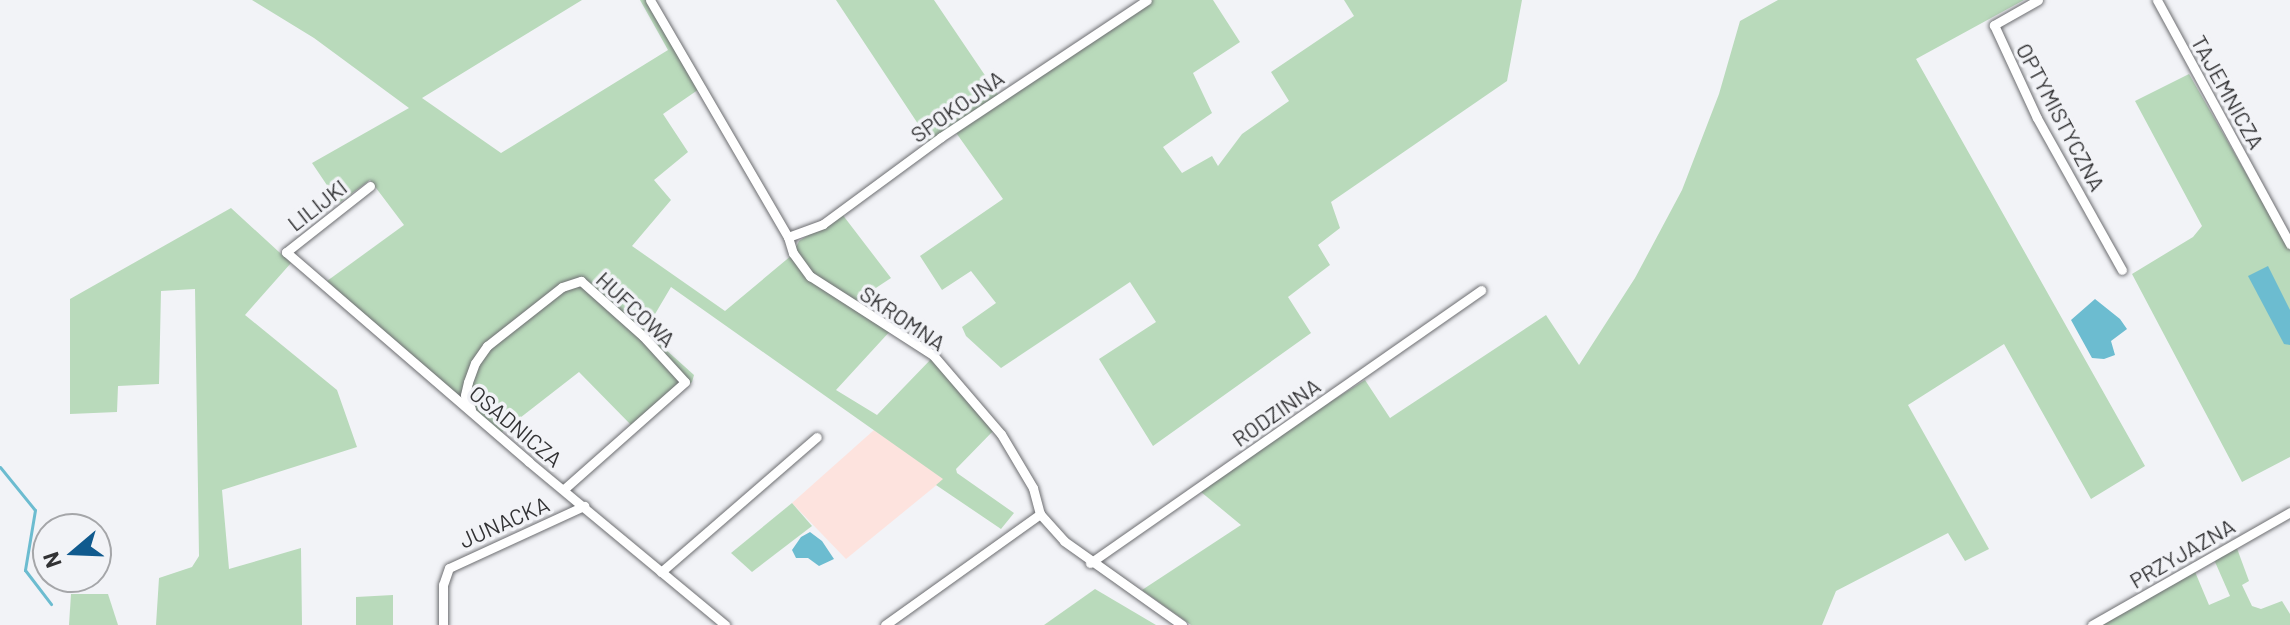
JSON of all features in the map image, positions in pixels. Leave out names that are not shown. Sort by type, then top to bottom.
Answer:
[{"type":"street","name":"SKROMNA","points":[[650,0],[788,237],[793,253],[810,276],[933,355],[1001,434],[1033,488],[1040,514],[1090,563],[1182,625]]},
{"type":"street","name":"SPOKOJNA","points":[[788,237],[823,224],[941,137],[1147,0]]},
{"type":"street","name":"OPTYMISTYCZNA","points":[[2038,0],[1994,25],[2037,118],[2122,270]]},
{"type":"street","name":"TAJEMNICZA","points":[[2157,0],[2290,244]]},
{"type":"street","name":"LILIJKI","points":[[286,252],[370,186]]},
{"type":"street","name":"OSADNICZA","points":[[286,252],[725,625]]},
{"type":"street","name":"HUFCOWA","points":[[472,412],[465,395],[475,363],[487,346],[562,287],[581,281],[643,336],[685,382],[564,489]]},
{"type":"street","name":"RODZINNA","points":[[1090,563],[1481,290]]},
{"type":"street","points":[[661,572],[817,437]]},
{"type":"street","name":"JUNACKA","points":[[443,625],[443,585],[449,568],[584,506]]},
{"type":"street","name":"PRZYJAZNA","points":[[2092,625],[2290,512]]},
{"type":"street","points":[[885,625],[1040,514]]},
{"type":"shaded area","points":[[874,430],[944,479],[846,559],[792,503]]},
{"type":"green space","points":[[252,0],[582,0],[422,98],[501,153],[668,50],[640,0],[655,0],[705,85],[663,114],[688,152],[654,180],[671,200],[632,246],[725,311],[792,255],[799,241],[842,214],[891,278],[853,303],[892,329],[836,390],[877,415],[934,356],[996,428],[956,469],[957,473],[1014,513],[1001,529],[936,485],[943,479],[671,287],[645,331],[694,375],[692,382],[634,428],[579,372],[498,435],[327,281],[404,225],[370,180],[339,203],[312,163],[409,108],[314,38]]},
{"type":"green space","points":[[836,0],[934,0],[1001,99],[1148,0],[1213,0],[1240,42],[1193,73],[1212,113],[1163,147],[1182,173],[1212,156],[1218,166],[1242,134],[1289,101],[1271,72],[1354,16],[1344,0],[1522,0],[1507,81],[1331,202],[1340,228],[1318,245],[1330,265],[1288,297],[1311,333],[1153,446],[1099,359],[1156,322],[1130,282],[1001,368],[966,336],[962,327],[996,303],[971,271],[942,290],[920,256],[1003,199],[952,127],[930,142]]},
{"type":"green space","points":[[1778,0],[2024,0],[1916,59],[2145,466],[2091,499],[2004,344],[1908,405],[1989,549],[1965,561],[1948,533],[1836,591],[1822,625],[1191,625],[1142,590],[1241,525],[1195,487],[1365,380],[1390,418],[1546,315],[1579,365],[1635,278],[1682,190],[1719,94],[1740,21]]},
{"type":"green space","points":[[2189,74],[2290,250],[2290,457],[2242,482],[2132,274],[2193,237],[2202,226],[2135,101]]},
{"type":"green space","points":[[231,208],[291,263],[245,315],[337,390],[357,447],[222,490],[229,569],[301,548],[302,625],[156,625],[159,578],[192,567],[199,556],[195,289],[161,291],[159,384],[118,386],[117,412],[70,414],[70,299]]},
{"type":"green space","points":[[792,503],[812,526],[752,572],[731,553]]},
{"type":"green space","points":[[2235,543],[2249,581],[2242,585],[2252,606],[2261,609],[2282,601],[2290,614],[2290,625],[2092,625],[2193,567],[2209,605],[2230,596],[2212,555]]},
{"type":"green space","points":[[1095,589],[1156,625],[1044,625]]},
{"type":"green space","points":[[71,594],[108,594],[118,625],[69,625]]},
{"type":"green space","points":[[393,595],[393,625],[356,625],[356,597]]},
{"type":"water","points":[[2268,266],[2290,310],[2290,345],[2284,344],[2248,276]]},
{"type":"water","points":[[2095,299],[2120,319],[2127,329],[2111,341],[2115,355],[2104,359],[2092,358],[2071,320]]},
{"type":"water","points":[[810,532],[822,541],[834,559],[819,566],[808,558],[796,558],[792,550],[801,537]]},
{"type":"waterway","points":[[0,467],[35,510],[25,570],[51,604]]}]
